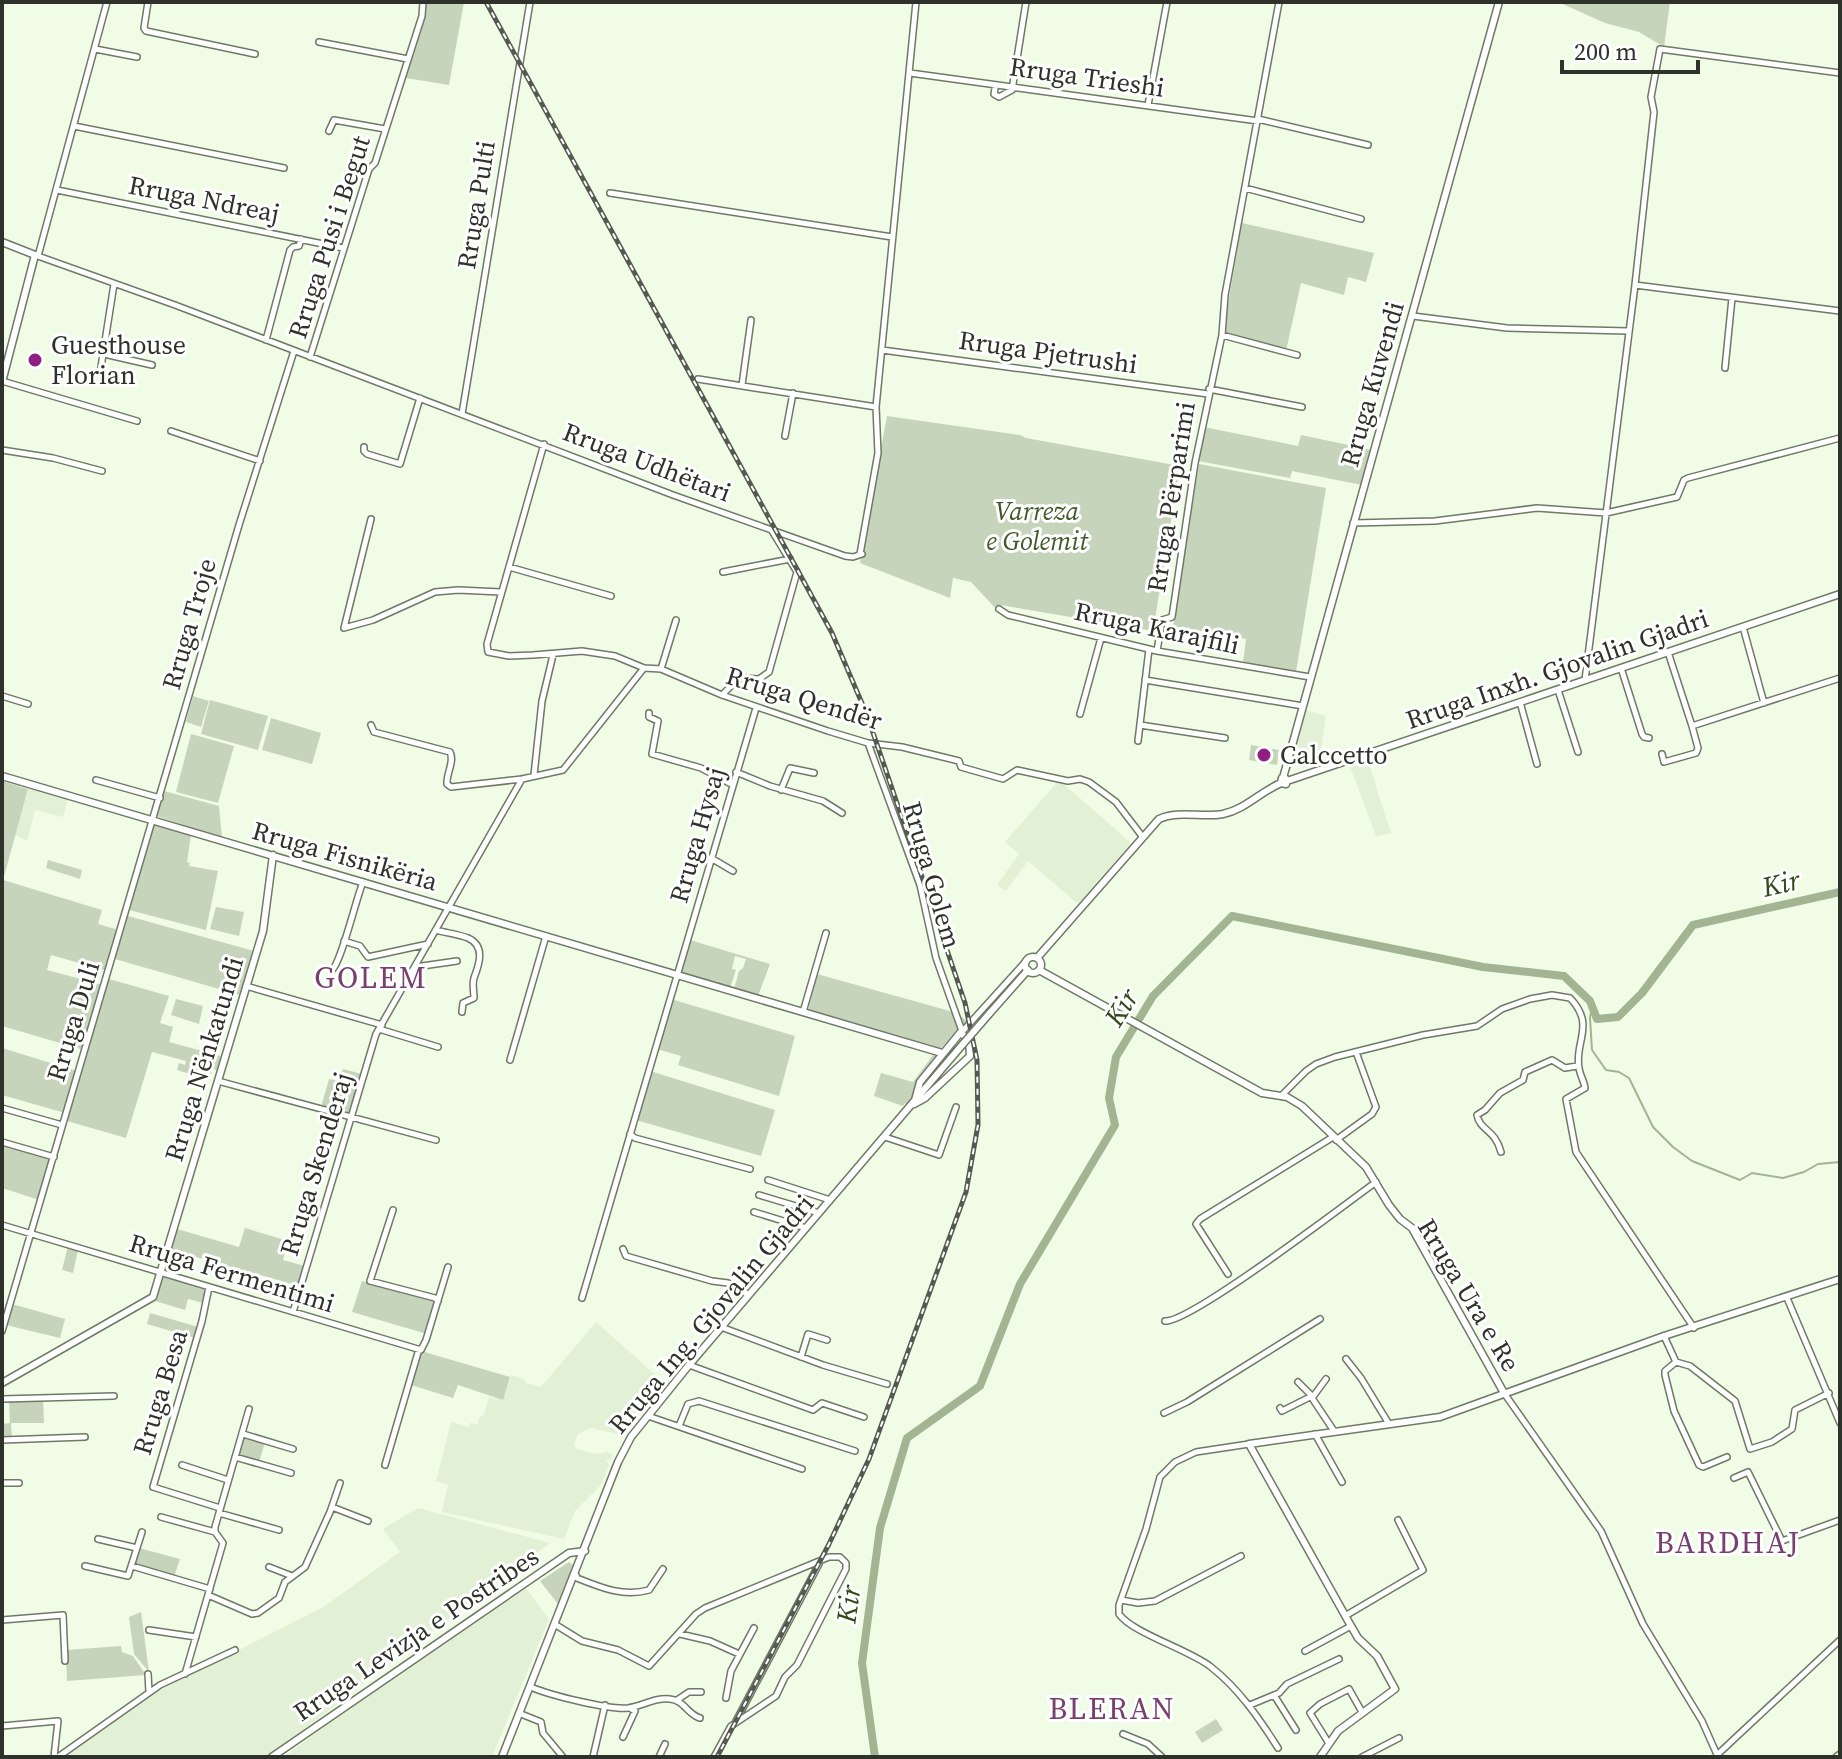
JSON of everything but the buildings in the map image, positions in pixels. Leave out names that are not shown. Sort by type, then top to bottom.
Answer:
[{"type":"street","points":[[107,2],[2,382],[137,421]]},
{"type":"street","points":[[148,2],[146,31],[255,54]]},
{"type":"street","name":"Rruga Pusi i Begut","points":[[310,357],[343,248],[369,169],[375,163],[422,16],[423,2]]},
{"type":"street","name":"Rruga Pulti","points":[[462,414],[530,2]]},
{"type":"street","points":[[698,379],[876,407],[916,2]]},
{"type":"street","points":[[995,88],[994,94],[999,97],[1013,87],[1026,2]]},
{"type":"street","points":[[1148,105],[1167,2]]},
{"type":"street","name":"Rruga Përparimi","points":[[1157,651],[1162,620],[1172,617],[1195,460],[1222,335],[1225,295],[1279,2]]},
{"type":"street","name":"Rruga Kuvendi","points":[[1284,781],[1310,677],[1499,2]]},
{"type":"street","points":[[319,42],[408,59]]},
{"type":"street","points":[[95,49],[137,57]]},
{"type":"street","points":[[1585,680],[1635,285],[1654,112],[1651,97],[1660,49],[1840,73]]},
{"type":"street","name":"Rruga Trieshi","points":[[910,73],[1258,120]]},
{"type":"street","name":"Rruga Pusi i Begut","points":[[329,131],[334,120],[385,129]]},
{"type":"street","points":[[1258,120],[1368,145]]},
{"type":"street","points":[[74,126],[284,168]]},
{"type":"street","points":[[1245,188],[1361,219]]},
{"type":"street","name":"Rruga Ndreaj","points":[[57,190],[343,248]]},
{"type":"street","points":[[610,193],[892,237]]},
{"type":"street","points":[[266,340],[290,250],[299,246],[301,239]]},
{"type":"street","points":[[2,242],[37,255]]},
{"type":"street","name":"Rruga Udhëtari","points":[[37,255],[673,495],[845,556],[861,554],[878,453],[876,407]]},
{"type":"street","points":[[101,367],[114,284]]},
{"type":"street","points":[[1635,285],[1840,311]]},
{"type":"street","points":[[1725,368],[1732,298]]},
{"type":"street","points":[[1413,316],[1507,328],[1628,331]]},
{"type":"street","points":[[742,385],[751,320]]},
{"type":"street","points":[[1222,335],[1297,355]]},
{"type":"street","name":"Rruga Pjetrushi","points":[[882,350],[1209,391]]},
{"type":"street","name":"Rruga Troje","points":[[153,820],[239,525],[294,351]]},
{"type":"street","points":[[104,354],[152,365]]},
{"type":"street","name":"Rruga Përparimi","points":[[1209,391],[1302,407]]},
{"type":"street","points":[[785,436],[793,393]]},
{"type":"street","points":[[364,447],[367,454],[400,464],[420,398]]},
{"type":"street","points":[[171,431],[260,461]]},
{"type":"street","points":[[1353,523],[1435,521],[1537,508],[1606,513],[1677,497],[1684,480],[1688,478],[1840,438]]},
{"type":"street","name":"Rruga Qendër","points":[[544,444],[501,592],[487,644],[488,652],[509,656],[594,651],[644,668],[661,669],[756,708],[868,743],[934,753],[959,761],[961,767],[1003,779],[1017,770],[1068,781],[1084,780],[1116,802],[1142,836]]},
{"type":"street","points":[[2,450],[53,458],[102,471]]},
{"type":"street","points":[[371,519],[344,628],[373,620],[435,592],[501,592]]},
{"type":"street","points":[[722,695],[739,678],[759,679],[769,672],[797,572],[772,530]]},
{"type":"street","points":[[723,572],[790,559]]},
{"type":"street","points":[[509,567],[611,596]]},
{"type":"street","name":"Rruga Inxh. Gjovalin Gjadri","points":[[1142,836],[1164,816],[1225,814],[1284,781],[1840,594]]},
{"type":"street","name":"Rruga Karajfili","points":[[999,609],[1008,615],[1157,651],[1310,677]]},
{"type":"street","points":[[661,669],[676,620]]},
{"type":"street","points":[[1743,627],[1764,703]]},
{"type":"street","points":[[1080,714],[1101,638]]},
{"type":"street","points":[[1138,741],[1149,649]]},
{"type":"street","points":[[1662,754],[1664,762],[1696,753],[1698,748],[1668,652]]},
{"type":"street","points":[[534,775],[542,701],[553,655]]},
{"type":"street","points":[[371,725],[374,732],[450,752],[452,758],[446,779],[451,787],[522,779],[563,770],[644,668]]},
{"type":"street","points":[[1621,668],[1642,734],[1649,738]]},
{"type":"street","points":[[1692,726],[1840,678]]},
{"type":"street","points":[[1145,680],[1303,706]]},
{"type":"street","points":[[1558,690],[1578,752]]},
{"type":"street","points":[[2,696],[28,704]]},
{"type":"street","points":[[1520,702],[1537,764]]},
{"type":"street","name":"Rruga Hysaj","points":[[677,975],[756,708]]},
{"type":"street","points":[[649,713],[649,717],[658,721],[652,754],[701,768],[733,785]]},
{"type":"street","points":[[1140,725],[1225,738]]},
{"type":"street","name":"Rruga Golem","points":[[868,743],[920,885],[936,958],[959,1017],[961,1032]]},
{"type":"street","points":[[781,790],[790,768],[814,773]]},
{"type":"street","points":[[736,772],[781,790],[823,801],[842,813]]},
{"type":"street","name":"Rruga Fisnikëria","points":[[2,776],[942,1053]]},
{"type":"street","name":"Rruga Skenderaj","points":[[293,1312],[373,1041],[522,779]]},
{"type":"street","points":[[96,780],[160,798]]},
{"type":"street","name":"Rruga Duli","points":[[2,1331],[153,820]]},
{"type":"street","points":[[914,1104],[920,1082],[942,1053],[1027,960],[1037,958],[1142,836]]},
{"type":"street","name":"Rruga Nënkatundi","points":[[2,1383],[153,1297],[265,922],[273,855]]},
{"type":"street","points":[[711,858],[733,871]]},
{"type":"street","points":[[332,970],[339,964],[363,882]]},
{"type":"street","points":[[436,930],[468,938],[478,948],[474,998],[463,1003],[462,1012]]},
{"type":"street","points":[[803,1012],[826,933]]},
{"type":"street","points":[[510,1060],[546,936]]},
{"type":"street","points":[[344,941],[360,946],[368,957],[428,944]]},
{"type":"street","points":[[1027,960],[1028,970],[1032,972],[1039,970],[1041,965],[1037,958]]},
{"type":"street","points":[[414,967],[457,961]]},
{"type":"street","name":"Rruga Ing. Gjovalin Gjadri","points":[[502,1757],[626,1445],[647,1415],[721,1327],[1028,970]]},
{"type":"street","name":"Rruga Ura e Re","points":[[1039,970],[1262,1093],[1294,1100],[1302,1106],[1366,1167],[1400,1219],[1412,1228],[1504,1393]]},
{"type":"street","points":[[582,1298],[677,975]]},
{"type":"street","points":[[246,985],[438,1047]]},
{"type":"street","points":[[1281,1096],[1316,1064],[1423,1035],[1477,1026],[1507,1006],[1530,999],[1557,995],[1570,998],[1582,1015],[1583,1035],[1577,1066],[1585,1088],[1566,1099],[1576,1152],[1695,1328]]},
{"type":"street","points":[[959,1017],[970,1022]]},
{"type":"street","points":[[914,1104],[925,1098],[970,1056],[969,1039],[961,1032]]},
{"type":"street","points":[[1228,1274],[1196,1224],[1372,1114],[1376,1107],[1356,1052]]},
{"type":"street","points":[[1501,1152],[1494,1135],[1479,1124],[1477,1115],[1500,1093],[1523,1080],[1525,1072],[1552,1060],[1565,1068],[1577,1066]]},
{"type":"street","points":[[218,1081],[436,1140]]},
{"type":"street","points":[[885,1137],[939,1155],[956,1107]]},
{"type":"street","points":[[2,1108],[63,1126]]},
{"type":"street","points":[[630,1134],[635,1138],[750,1169]]},
{"type":"street","points":[[2,1142],[54,1157]]},
{"type":"street","points":[[768,1180],[831,1200]]},
{"type":"street","points":[[1165,1321],[1179,1319],[1249,1274],[1376,1182]]},
{"type":"street","points":[[759,1195],[820,1214]]},
{"type":"street","points":[[393,1210],[370,1281],[438,1301]]},
{"type":"street","points":[[754,1212],[806,1229]]},
{"type":"street","name":"Rruga Fermentimi","points":[[2,1225],[420,1350]]},
{"type":"street","points":[[623,1249],[626,1256],[709,1280],[725,1281],[749,1295]]},
{"type":"street","points":[[385,1465],[448,1267]]},
{"type":"street","points":[[1278,1748],[1250,1705],[1211,1667],[1123,1620],[1119,1614],[1160,1477],[1175,1462],[1196,1452],[1440,1417],[1664,1336],[1840,1279]]},
{"type":"street","name":"Rruga Besa","points":[[209,1287],[202,1321],[153,1487],[220,1510]]},
{"type":"street","points":[[1787,1298],[1840,1423]]},
{"type":"street","points":[[1164,1413],[1187,1402],[1320,1319]]},
{"type":"street","points":[[721,1327],[887,1384]]},
{"type":"street","points":[[801,1357],[808,1334],[827,1340]]},
{"type":"street","points":[[1664,1336],[1676,1362],[1690,1366],[1735,1401],[1750,1449],[1784,1436],[1792,1429],[1795,1410],[1829,1393]]},
{"type":"street","points":[[1346,1359],[1389,1424]]},
{"type":"street","points":[[1676,1362],[1665,1371],[1665,1375],[1674,1411],[1699,1465],[1703,1467],[1727,1457]]},
{"type":"street","points":[[689,1365],[813,1410],[822,1403],[864,1417]]},
{"type":"street","points":[[1280,1408],[1282,1411],[1312,1396],[1326,1379]]},
{"type":"street","points":[[1298,1382],[1312,1396],[1334,1431]]},
{"type":"street","points":[[1504,1393],[1601,1531],[1643,1624],[1702,1721],[1718,1756],[1840,1640]]},
{"type":"street","points":[[2,1399],[114,1396]]},
{"type":"street","points":[[679,1426],[688,1404],[699,1401],[855,1451]]},
{"type":"street","points":[[215,1532],[249,1409]]},
{"type":"street","points":[[647,1415],[802,1469]]},
{"type":"street","points":[[243,1434],[293,1449]]},
{"type":"street","points":[[1315,1434],[1342,1482]]},
{"type":"street","points":[[2,1440],[85,1437]]},
{"type":"street","points":[[1249,1444],[1358,1638],[1377,1656],[1395,1689],[1362,1712],[1328,1742],[1320,1757]]},
{"type":"street","points":[[235,1457],[291,1473]]},
{"type":"street","points":[[182,1465],[228,1480]]},
{"type":"street","points":[[1734,1478],[1748,1472],[1782,1541],[1840,1520]]},
{"type":"street","points":[[2,1483],[19,1483]]},
{"type":"street","points":[[132,1566],[209,1592],[255,1614],[279,1598],[283,1586],[305,1567],[340,1483]]},
{"type":"street","points":[[332,1507],[368,1521]]},
{"type":"street","points":[[220,1510],[279,1530]]},
{"type":"street","points":[[161,1517],[215,1532],[223,1543],[185,1674]]},
{"type":"street","points":[[1345,1616],[1423,1570],[1398,1520]]},
{"type":"street","points":[[85,1566],[125,1576],[132,1566],[142,1532]]},
{"type":"street","points":[[98,1539],[137,1548]]},
{"type":"street","name":"Rruga Levizja e Postribes","points":[[272,1757],[569,1553],[585,1551]]},
{"type":"street","points":[[556,1625],[582,1641],[618,1650],[649,1666],[705,1608],[835,1556],[844,1560],[846,1569],[801,1659],[785,1677],[776,1696],[729,1729],[714,1757]]},
{"type":"street","points":[[1121,1600],[1138,1603],[1155,1601],[1241,1556]]},
{"type":"street","points":[[736,1722],[820,1562]]},
{"type":"street","points":[[269,1567],[292,1576]]},
{"type":"street","points":[[576,1575],[616,1593],[627,1593],[649,1590],[663,1569]]},
{"type":"street","points":[[2,1620],[63,1615],[65,1661]]},
{"type":"street","points":[[1305,1651],[1351,1626]]},
{"type":"street","points":[[726,1698],[731,1671],[754,1628]]},
{"type":"street","points":[[149,1630],[196,1637]]},
{"type":"street","points":[[680,1633],[710,1641],[739,1654]]},
{"type":"street","points":[[56,1757],[149,1693],[235,1650]]},
{"type":"street","points":[[1250,1705],[1339,1659]]},
{"type":"street","points":[[148,1674],[149,1693]]},
{"type":"street","points":[[531,1687],[635,1711],[623,1737]]},
{"type":"street","points":[[1328,1742],[1310,1713],[1318,1705],[1349,1689],[1362,1712]]},
{"type":"street","points":[[677,1700],[685,1693],[701,1692]]},
{"type":"street","points":[[1274,1695],[1296,1730]]},
{"type":"street","points":[[629,1708],[659,1699],[677,1700],[692,1715],[700,1718]]},
{"type":"street","points":[[593,1757],[605,1705]]},
{"type":"street","points":[[521,1714],[541,1722],[543,1733],[563,1757]]},
{"type":"street","points":[[2,1726],[58,1721],[56,1757]]},
{"type":"street","points":[[1123,1734],[1148,1744],[1162,1757]]},
{"type":"street","points":[[1362,1757],[1399,1738]]},
{"type":"street","points":[[659,1757],[665,1744]]},
{"type":"shaded area","points":[[1304,710],[1326,716],[1319,763],[1303,768],[1300,766],[1303,759],[1292,755]]},
{"type":"shaded area","points":[[1367,758],[1392,833],[1376,836],[1349,764]]},
{"type":"shaded area","points":[[1059,780],[1131,843],[1078,904],[1028,861],[1006,891],[997,885],[1019,854],[1005,842]]},
{"type":"shaded area","points":[[29,787],[68,798],[63,817],[35,810],[27,841],[15,835]]},
{"type":"shaded area","points":[[596,1322],[667,1385],[623,1435],[590,1428],[578,1434],[574,1445],[576,1449],[613,1454],[611,1459],[606,1460],[609,1465],[601,1485],[575,1511],[564,1539],[442,1512],[448,1485],[436,1481],[451,1422],[470,1427],[470,1423],[477,1424],[480,1416],[484,1415],[489,1397],[503,1400],[511,1375],[541,1387]]},
{"type":"shaded area","points":[[418,1508],[550,1543],[267,1757],[71,1757],[68,1753],[153,1694],[325,1606],[400,1552],[383,1529]]},
{"type":"shaded area","points":[[526,1588],[549,1619],[492,1757],[284,1757],[363,1697]]},
{"type":"green space","points":[[424,2],[464,2],[449,85],[406,78],[422,29]]},
{"type":"green space","points":[[1558,2],[1670,2],[1664,47],[1639,32],[1605,23]]},
{"type":"green space","points":[[1242,223],[1374,253],[1366,282],[1348,277],[1344,295],[1301,283],[1286,351],[1223,333]]},
{"type":"green space","name":"Varreza e Golemit","points":[[887,416],[1020,435],[1180,466],[1153,631],[1000,605],[998,611],[971,582],[953,578],[950,598],[860,563]]},
{"type":"green space","points":[[1204,427],[1298,446],[1301,435],[1372,450],[1362,485],[1292,471],[1290,478],[1198,461]]},
{"type":"green space","points":[[1199,464],[1326,488],[1296,672],[1243,663],[1246,639],[1173,626]]},
{"type":"green space","points":[[193,696],[209,701],[201,727],[186,722]]},
{"type":"green space","points":[[210,700],[268,716],[258,750],[201,734]]},
{"type":"green space","points":[[271,718],[321,733],[312,764],[262,750]]},
{"type":"green space","points":[[191,734],[234,746],[218,803],[176,792]]},
{"type":"green space","name":"Calccetto","points":[[1251,745],[1279,750],[1277,765],[1249,760]]},
{"type":"green space","points":[[2,781],[28,789],[3,880],[102,910],[98,924],[119,930],[107,971],[51,955],[47,970],[103,985],[84,1050],[2,1026]]},
{"type":"green space","points":[[164,791],[219,806],[222,838],[157,816]]},
{"type":"green space","points":[[154,825],[191,835],[189,866],[218,871],[206,930],[129,910]]},
{"type":"green space","points":[[48,860],[82,870],[80,879],[46,868]]},
{"type":"green space","points":[[216,907],[244,912],[239,936],[210,929]]},
{"type":"green space","points":[[128,916],[254,951],[240,995],[115,959]]},
{"type":"green space","points":[[690,940],[770,964],[758,996],[734,989],[746,959],[735,956],[732,969],[736,970],[730,988],[680,972]]},
{"type":"green space","points":[[817,974],[957,1013],[968,1022],[940,1049],[808,1011]]},
{"type":"green space","points":[[109,979],[169,996],[160,1023],[173,1027],[169,1042],[221,1056],[217,1070],[212,1069],[210,1080],[177,1070],[179,1063],[185,1065],[186,1061],[152,1052],[126,1138],[67,1121]]},
{"type":"green space","points":[[176,999],[203,1006],[199,1024],[171,1015]]},
{"type":"green space","points":[[671,999],[795,1036],[779,1096],[678,1065],[681,1056],[657,1049]]},
{"type":"green space","points":[[2,1048],[77,1071],[65,1113],[2,1095]]},
{"type":"green space","points":[[933,1055],[936,1056],[935,1060],[907,1105],[874,1096],[881,1073],[913,1082]]},
{"type":"green space","points":[[343,1069],[362,1074],[349,1116],[321,1107],[329,1079],[339,1081]]},
{"type":"green space","points":[[650,1071],[775,1110],[761,1156],[636,1120]]},
{"type":"green space","points":[[2,1143],[51,1159],[39,1200],[2,1188]]},
{"type":"green space","points":[[245,1228],[288,1241],[283,1260],[305,1266],[299,1286],[171,1250],[177,1229],[239,1247]]},
{"type":"green space","points":[[68,1246],[78,1250],[73,1273],[62,1270]]},
{"type":"green space","points":[[164,1276],[203,1288],[207,1294],[203,1303],[188,1299],[185,1310],[155,1301]]},
{"type":"green space","points":[[362,1281],[436,1301],[427,1334],[352,1312]]},
{"type":"green space","points":[[12,1304],[65,1319],[60,1338],[6,1325]]},
{"type":"green space","points":[[150,1313],[198,1327],[195,1338],[147,1324]]},
{"type":"green space","points":[[421,1351],[510,1377],[503,1400],[458,1385],[453,1398],[411,1385]]},
{"type":"green space","points":[[43,1398],[44,1423],[11,1423],[12,1438],[2,1439],[2,1424],[10,1423],[9,1400]]},
{"type":"green space","points":[[247,1436],[265,1442],[259,1463],[237,1456]]},
{"type":"green space","points":[[139,1548],[180,1559],[174,1577],[135,1564]]},
{"type":"green space","points":[[569,1562],[573,1565],[558,1604],[540,1581]]},
{"type":"green space","points":[[141,1612],[149,1672],[134,1654],[129,1617]]},
{"type":"green space","points":[[121,1646],[122,1652],[133,1656],[146,1675],[67,1681],[66,1650]]},
{"type":"green space","points":[[1216,1719],[1223,1730],[1202,1743],[1195,1732]]},
{"type":"waterway","name":"Kir","points":[[875,1757],[862,1663],[880,1528],[907,1438],[980,1386],[1020,1284],[1115,1125],[1109,1098],[1116,1057],[1153,996],[1232,916],[1483,967],[1564,976],[1590,1001],[1597,1019],[1618,1017],[1642,993],[1693,925],[1840,892]]},
{"type":"waterway","points":[[1592,1007],[1592,1050],[1606,1070],[1629,1078],[1653,1127],[1692,1161],[1740,1180],[1752,1173],[1783,1178],[1818,1164],[1840,1162]]},
{"type":"railway","points":[[486,2],[832,633],[867,715],[965,1003],[977,1060],[978,1125],[966,1192],[869,1459],[829,1544],[717,1757]]},
{"type":"place","name":"Guesthouse Florian","points":[[35,360]]},
{"type":"place","name":"Calccetto","points":[[1264,755]]},
{"type":"district","name":"GOLEM","points":[[371,978]]},
{"type":"district","name":"BARDHAJ","points":[[1728,1543]]},
{"type":"district","name":"BLERAN","points":[[1112,1709]]}]
